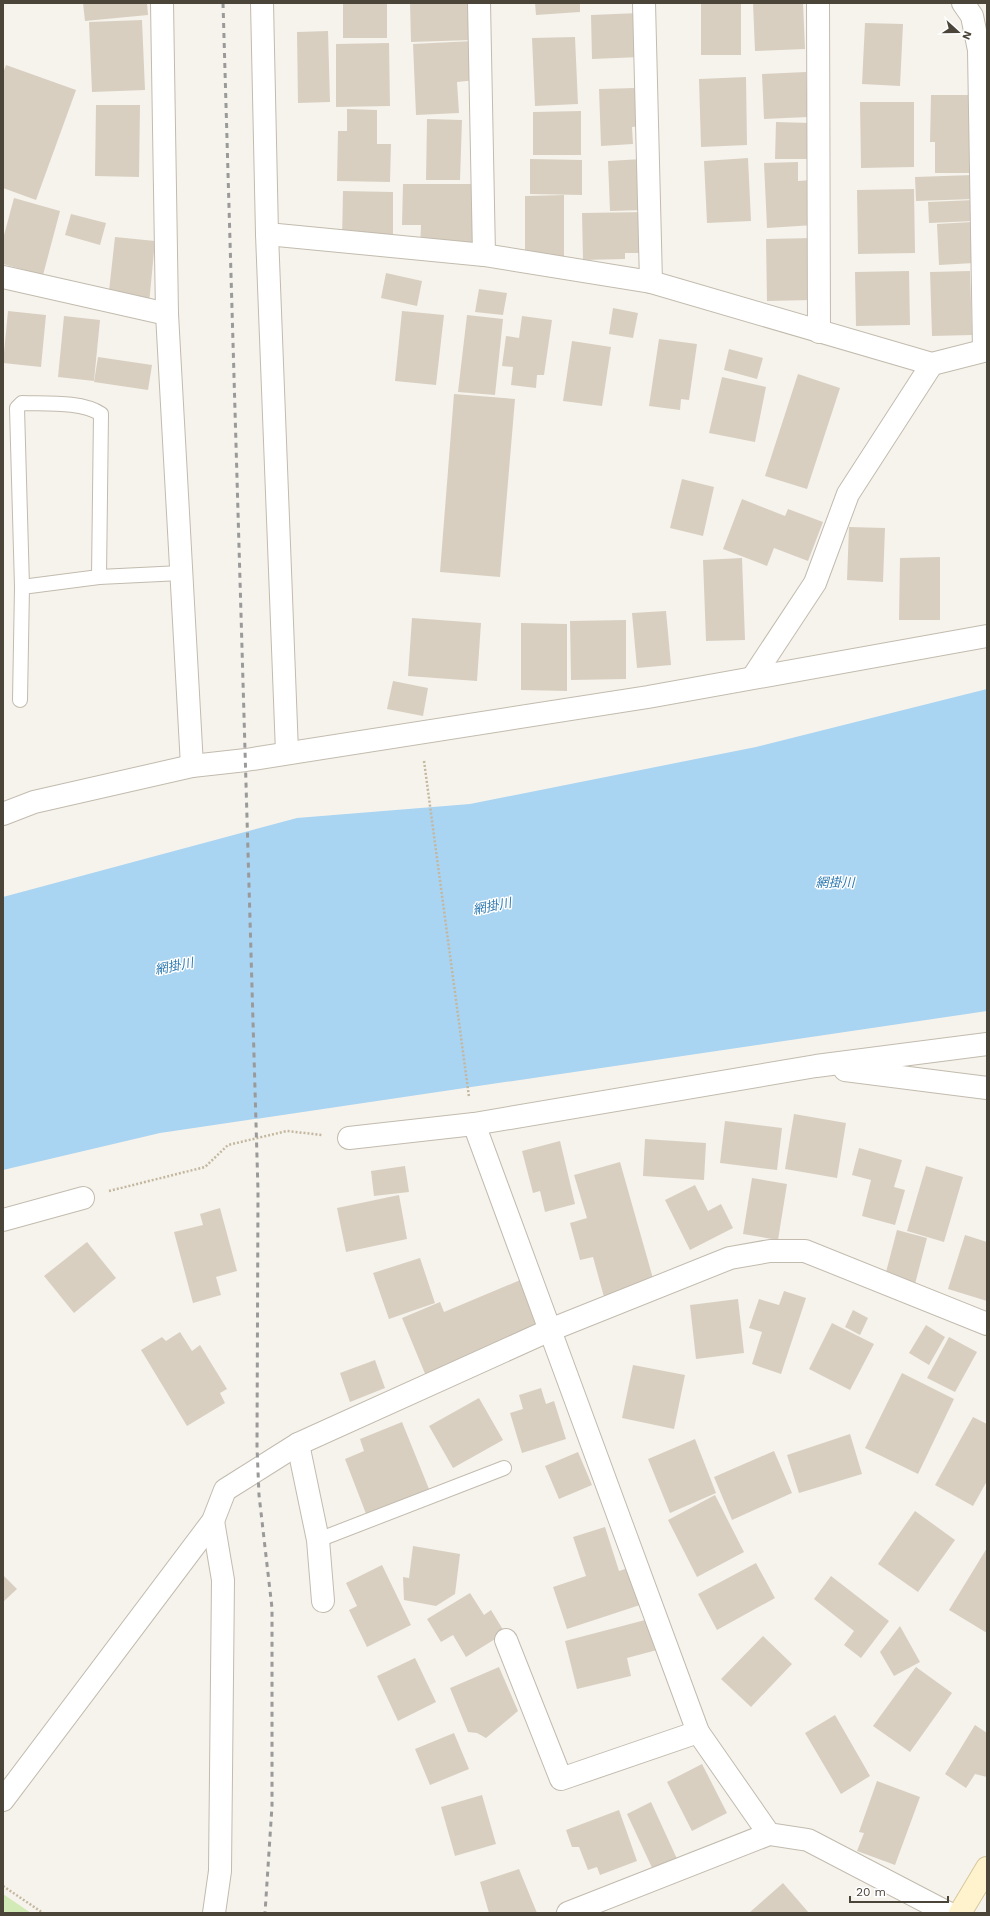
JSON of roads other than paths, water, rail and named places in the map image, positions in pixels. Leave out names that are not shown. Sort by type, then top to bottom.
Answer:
[{"type":"street","points":[[162,3],[167,314],[192,766]]},
{"type":"street","points":[[262,3],[267,234],[287,752]]},
{"type":"street","points":[[479,3],[484,255]]},
{"type":"street","points":[[644,3],[651,282]]},
{"type":"street","points":[[818,3],[819,332]]},
{"type":"street","points":[[267,234],[484,255],[651,282],[932,364],[985,350],[983,52],[972,16],[963,3]]},
{"type":"street","points":[[3,277],[167,314]]},
{"type":"street","points":[[753,677],[815,583],[848,494],[932,364]]},
{"type":"street","points":[[3,814],[34,802],[192,766],[246,760],[287,752],[648,697],[987,636]]},
{"type":"street","points":[[349,1138],[474,1124],[816,1066],[987,1044]]},
{"type":"street","points":[[816,1066],[987,1088]]},
{"type":"street","points":[[474,1124],[698,1732],[769,1834]]},
{"type":"street","points":[[3,1220],[83,1198]]},
{"type":"street","points":[[3,1800],[213,1521],[225,1490],[298,1444],[550,1330],[730,1258],[770,1251],[805,1251],[987,1324]]},
{"type":"street","points":[[298,1444],[318,1540],[323,1601]]},
{"type":"street","points":[[213,1521],[223,1580],[220,1871],[214,1913]]},
{"type":"street","points":[[506,1640],[561,1779],[698,1732]]},
{"type":"street","points":[[568,1913],[769,1834],[808,1840],[948,1913]]},
{"type":"street","points":[[960,1913],[987,1868]]},
{"type":"lane","points":[[20,700],[22,586],[17,408],[22,403],[82,406],[94,409],[101,414],[99,577]]},
{"type":"lane","points":[[22,586],[99,577],[181,573]]},
{"type":"lane","points":[[318,1540],[504,1468]]},
{"type":"water","name":"網掛川","points":[[987,689],[987,1011],[160,1133],[3,1170],[3,897],[297,818],[470,804],[756,747]]},
{"type":"railway","points":[[223,3],[258,1191],[257,1447],[259,1495],[272,1608],[272,1806],[265,1913]]}]
